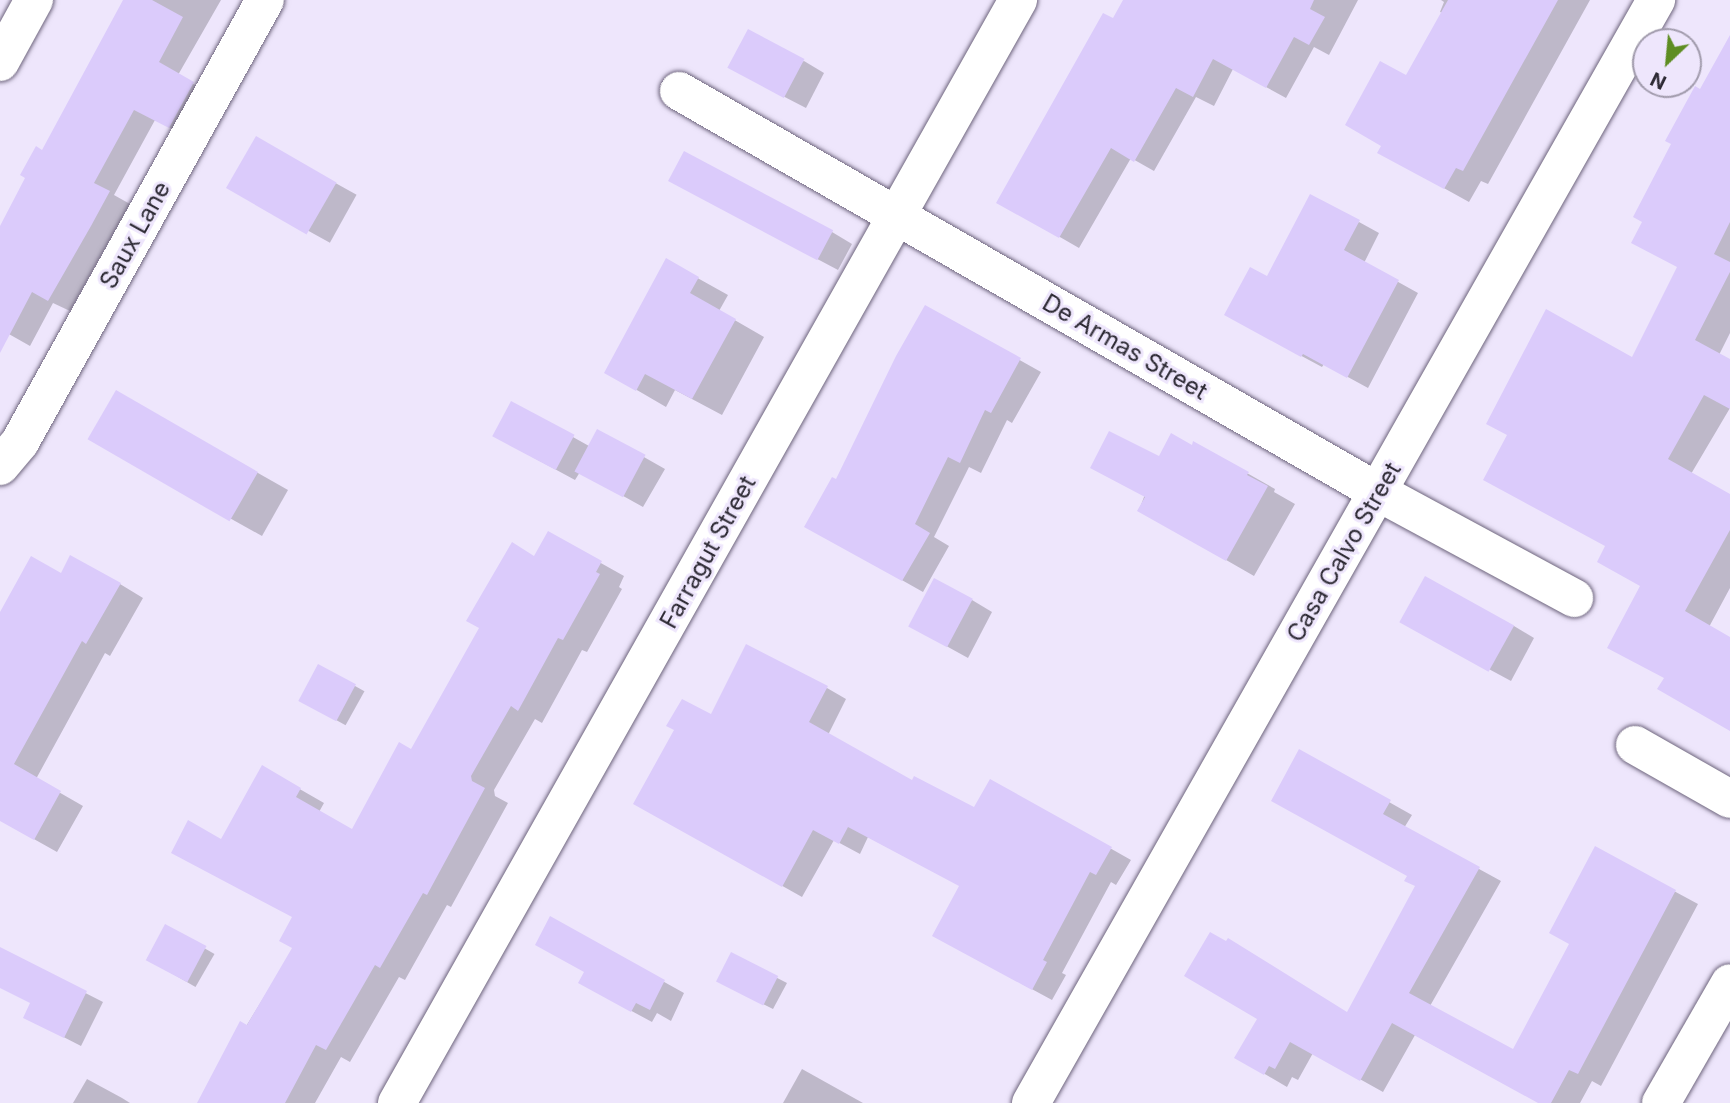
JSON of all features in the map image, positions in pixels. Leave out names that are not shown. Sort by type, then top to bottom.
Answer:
[{"type":"street","points":[[0,62],[34,0]]},
{"type":"street","name":"Saux Lane","points":[[7,445],[265,0]]},
{"type":"street","name":"Farragut Street","points":[[397,1103],[1018,0]]},
{"type":"street","name":"Casa Calvo Street","points":[[1031,1103],[1656,0]]},
{"type":"street","name":"De Armas Street","points":[[679,92],[1378,492],[1574,598]]},
{"type":"street","points":[[1635,745],[1730,799]]},
{"type":"street","points":[[1661,1103],[1730,983]]},
{"type":"building","points":[[123,0],[152,0],[183,17],[159,62],[194,82],[169,128],[134,110],[94,183],[110,191],[91,226],[48,301],[32,292],[0,353],[0,226],[25,178],[20,175],[36,146],[42,150]]},
{"type":"building","points":[[1123,0],[1314,0],[1310,9],[1325,17],[1309,45],[1294,37],[1266,88],[1213,59],[1193,97],[1176,88],[1134,162],[1111,148],[1059,238],[996,203],[1103,13],[1113,18]]},
{"type":"building","points":[[1448,0],[1558,0],[1463,171],[1456,168],[1444,189],[1377,153],[1381,146],[1345,125],[1380,61],[1406,75]]},
{"type":"building","points":[[748,29],[805,59],[784,98],[727,68]]},
{"type":"building","points":[[1730,35],[1730,222],[1714,254],[1730,262],[1730,272],[1695,340],[1730,359],[1730,409],[1704,395],[1668,459],[1730,494],[1730,530],[1685,611],[1730,637],[1730,731],[1657,689],[1664,678],[1607,648],[1640,586],[1597,562],[1605,546],[1483,480],[1507,435],[1486,424],[1546,309],[1632,357],[1677,267],[1631,243],[1642,222],[1633,217],[1671,144],[1665,141],[1688,98],[1702,98],[1702,85]]},
{"type":"building","points":[[256,136],[337,182],[307,234],[226,188]]},
{"type":"building","points":[[684,151],[833,230],[817,260],[668,181]]},
{"type":"building","points":[[1310,194],[1360,220],[1344,250],[1399,280],[1347,378],[1303,354],[1301,357],[1224,315],[1250,267],[1267,276]]},
{"type":"building","points":[[666,258],[699,277],[690,293],[736,319],[692,399],[645,374],[636,391],[604,373]]},
{"type":"building","points":[[925,305],[1021,358],[991,413],[985,410],[960,463],[948,457],[915,524],[930,533],[902,581],[804,527],[832,477],[836,479],[896,356]]},
{"type":"building","points":[[116,390],[258,472],[230,521],[88,439]]},
{"type":"building","points":[[511,401],[575,435],[556,470],[492,436]]},
{"type":"building","points":[[597,429],[646,455],[623,497],[574,471]]},
{"type":"building","points":[[1109,431],[1159,456],[1171,433],[1192,445],[1193,441],[1249,472],[1247,475],[1268,486],[1226,561],[1137,511],[1145,497],[1090,468]]},
{"type":"building","points":[[548,531],[602,561],[596,572],[600,574],[563,640],[558,638],[518,711],[511,706],[471,776],[472,781],[485,788],[427,895],[423,893],[380,968],[375,965],[326,1050],[316,1045],[285,1103],[197,1103],[240,1021],[247,1025],[292,948],[279,941],[292,917],[171,853],[188,820],[221,839],[262,765],[301,788],[296,797],[352,829],[399,742],[411,749],[479,628],[466,621],[512,542],[534,556]]},
{"type":"building","points":[[70,555],[121,583],[86,644],[82,641],[14,764],[61,791],[34,840],[0,821],[0,612],[31,556],[61,573]]},
{"type":"building","points":[[1425,576],[1514,625],[1489,672],[1399,622]]},
{"type":"building","points":[[934,578],[973,599],[947,647],[908,627]]},
{"type":"building","points":[[746,644],[828,686],[809,722],[912,780],[914,776],[974,807],[990,779],[1112,847],[1096,875],[1090,872],[1043,960],[1047,962],[1032,990],[932,936],[959,886],[848,827],[839,844],[813,830],[782,887],[633,804],[674,730],[666,726],[682,699],[711,714]]},
{"type":"building","points":[[318,664],[356,684],[336,721],[298,701]]},
{"type":"building","points":[[1299,749],[1391,800],[1383,814],[1480,867],[1409,993],[1513,1049],[1569,944],[1549,933],[1595,846],[1676,890],[1578,1074],[1569,1070],[1551,1103],[1538,1103],[1392,1023],[1360,1081],[1290,1042],[1275,1069],[1269,1066],[1264,1075],[1234,1058],[1257,1019],[1184,976],[1210,932],[1226,941],[1228,938],[1347,1012],[1415,886],[1404,881],[1407,876],[1271,801]]},
{"type":"building","points":[[550,916],[665,980],[650,1010],[636,1003],[631,1012],[578,983],[584,972],[535,945]]},
{"type":"building","points":[[165,924],[206,946],[187,982],[146,960]]},
{"type":"building","points":[[0,947],[87,991],[64,1038],[23,1018],[30,1003],[0,988]]},
{"type":"building","points":[[731,952],[778,976],[763,1005],[716,981]]}]
